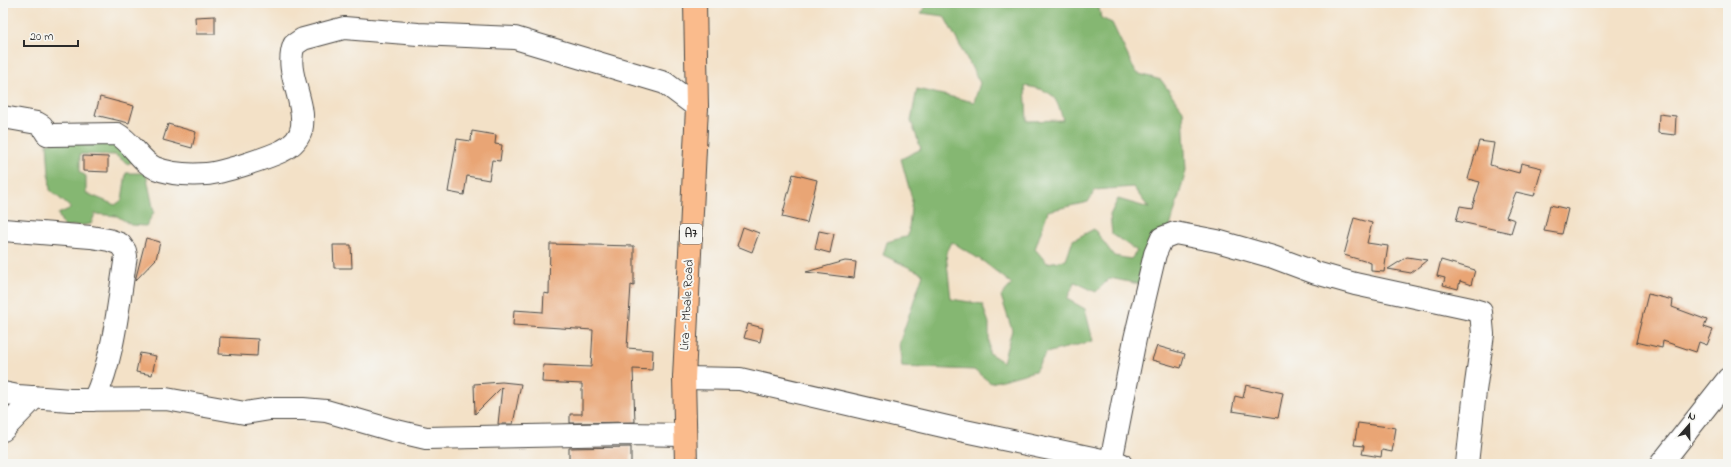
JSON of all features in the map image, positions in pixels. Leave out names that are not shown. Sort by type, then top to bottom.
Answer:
[{"type":"main road","name":"Lira - Mbale Road","points":[[686,464],[684,434],[684,378],[697,107],[695,3]]},
{"type":"street","points":[[3,116],[36,122],[42,126],[48,134],[117,134],[124,138],[148,165],[168,172],[206,174],[224,170],[282,151],[295,141],[301,132],[302,117],[300,100],[291,65],[294,45],[303,39],[344,28],[418,34],[496,36],[524,39],[665,83],[697,107]]},
{"type":"street","points":[[3,230],[91,237],[117,242],[123,246],[126,256],[112,344],[94,400]]},
{"type":"street","points":[[684,378],[740,379],[960,430],[1116,463],[1135,339],[1155,254],[1162,238],[1175,233],[1244,248],[1355,284],[1481,312],[1483,334],[1475,391],[1468,464]]},
{"type":"street","points":[[1661,464],[1728,379]]},
{"type":"street","points":[[3,393],[58,399],[166,399],[245,414],[285,408],[318,410],[426,438],[684,434]]},
{"type":"street","points":[[3,430],[35,397]]},
{"type":"green space","points":[[929,3],[1098,3],[1101,18],[1112,23],[1136,73],[1161,80],[1183,110],[1186,171],[1153,287],[1110,278],[1096,292],[1075,282],[1067,299],[1085,309],[1093,341],[1046,353],[1035,371],[991,383],[974,370],[902,367],[899,344],[923,274],[883,255],[887,242],[908,236],[912,199],[901,159],[921,149],[911,121],[917,89],[974,102],[980,83],[944,16],[921,13]],"holes":[[[1025,86],[1041,89],[1052,95],[1058,105],[1063,120],[1027,121]],[[1133,187],[1149,208],[1118,199],[1110,215],[1112,234],[1137,251],[1131,259],[1114,256],[1094,229],[1073,240],[1066,260],[1047,263],[1035,249],[1048,211],[1088,202],[1095,190]],[[952,242],[984,262],[1012,284],[1001,296],[1012,330],[1003,362],[989,353],[989,323],[982,304],[951,299],[946,254]]]},
{"type":"green space","points":[[119,139],[136,159],[128,164],[115,155],[80,154],[80,172],[86,176],[86,193],[115,205],[122,200],[126,173],[146,173],[154,212],[146,226],[131,225],[117,216],[95,214],[91,224],[64,227],[58,214],[71,208],[50,190],[47,143]]},
{"type":"building","points":[[215,16],[215,34],[196,34],[195,17]]},
{"type":"building","points":[[100,97],[134,106],[129,123],[95,115]]},
{"type":"building","points":[[1659,114],[1676,116],[1675,135],[1658,133]]},
{"type":"building","points":[[168,124],[196,132],[192,148],[163,140]]},
{"type":"building","points":[[472,131],[496,135],[495,144],[502,145],[500,161],[492,160],[489,180],[467,176],[464,195],[448,192],[457,139],[471,141]]},
{"type":"building","points":[[1479,141],[1494,143],[1490,165],[1519,173],[1521,163],[1542,168],[1534,196],[1516,192],[1506,217],[1515,220],[1511,233],[1456,221],[1460,206],[1472,208],[1480,182],[1468,179]]},
{"type":"building","points":[[83,156],[108,157],[108,172],[83,171]]},
{"type":"building","points":[[793,174],[817,180],[807,223],[782,217]]},
{"type":"building","points":[[1550,205],[1568,209],[1562,234],[1544,231]]},
{"type":"building","points":[[1354,218],[1372,223],[1367,243],[1388,246],[1384,272],[1371,271],[1371,263],[1344,255]]},
{"type":"building","points":[[743,227],[759,233],[752,252],[737,246]]},
{"type":"building","points":[[819,231],[834,234],[830,253],[815,249]]},
{"type":"building","points":[[146,238],[160,242],[156,259],[135,281]]},
{"type":"building","points":[[550,244],[634,246],[634,286],[631,285],[627,348],[653,350],[652,370],[633,369],[635,422],[570,423],[570,414],[582,414],[582,384],[542,382],[543,365],[591,367],[593,330],[513,325],[514,310],[543,312],[544,293],[549,294]]},
{"type":"building","points":[[333,245],[351,245],[352,268],[334,268]]},
{"type":"building","points":[[1407,257],[1427,260],[1411,273],[1388,269]]},
{"type":"building","points":[[1441,260],[1475,270],[1471,285],[1460,281],[1458,289],[1443,285],[1445,278],[1437,276]]},
{"type":"building","points":[[845,261],[856,262],[854,278],[806,272]]},
{"type":"building","points":[[1648,294],[1673,300],[1672,307],[1707,320],[1704,327],[1713,330],[1707,345],[1699,342],[1696,352],[1663,341],[1662,348],[1636,342]]},
{"type":"building","points":[[748,324],[763,328],[760,342],[744,338]]},
{"type":"building","points":[[220,337],[258,339],[257,356],[219,354]]},
{"type":"building","points":[[1157,346],[1185,354],[1181,368],[1152,360]]},
{"type":"building","points":[[140,353],[156,356],[152,375],[136,372]]},
{"type":"building","points":[[502,382],[521,384],[513,424],[498,424],[502,387],[475,414],[474,384]]},
{"type":"building","points":[[1246,385],[1283,393],[1278,418],[1232,411],[1235,396],[1243,398]]},
{"type":"building","points":[[1358,423],[1396,428],[1392,452],[1382,450],[1381,457],[1362,454],[1364,446],[1354,445]]},
{"type":"building","points":[[631,447],[631,464],[569,464],[569,448]]}]
